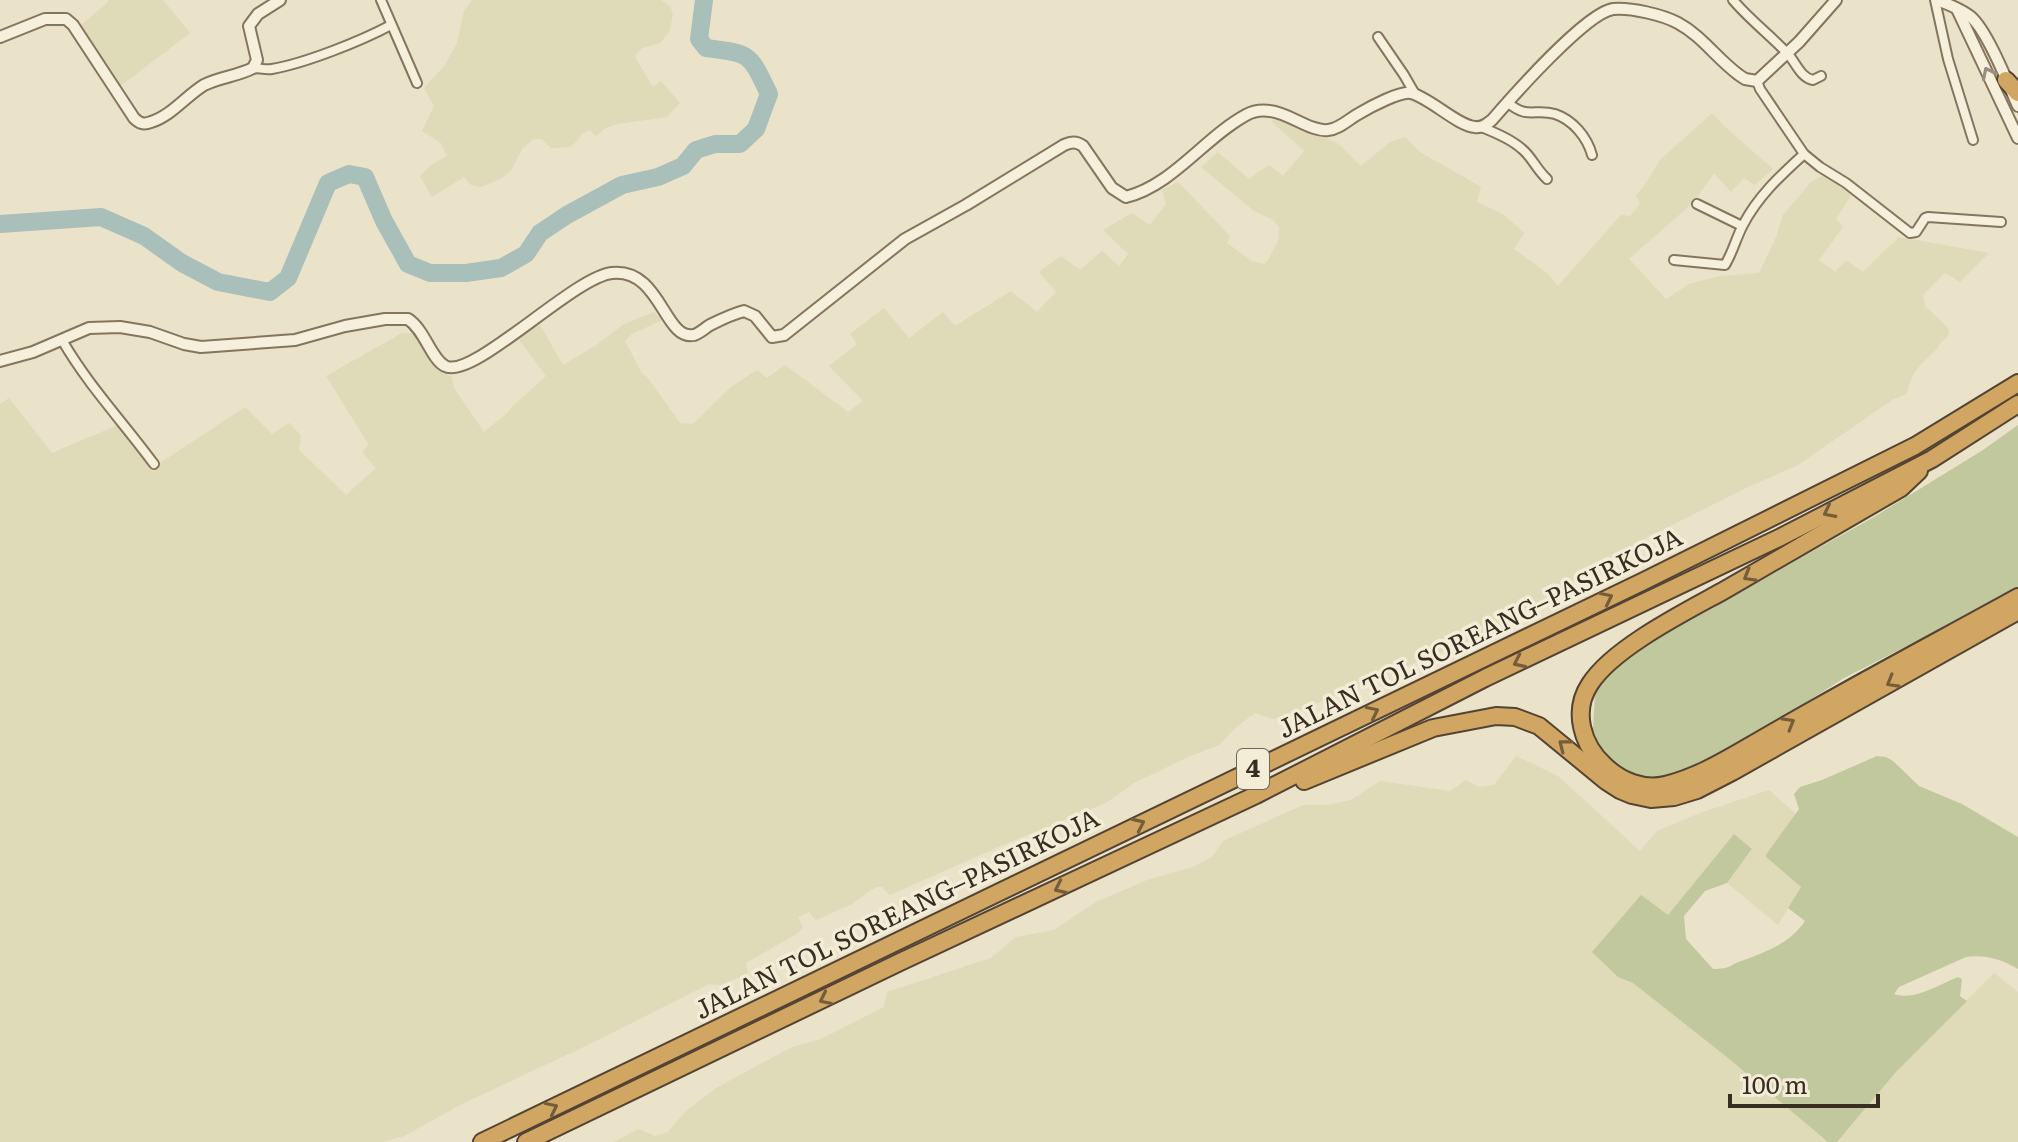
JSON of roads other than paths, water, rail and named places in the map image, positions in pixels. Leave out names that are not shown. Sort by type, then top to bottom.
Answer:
[{"type":"highway","points":[[2006,80],[2018,93]]},
{"type":"highway","name":"JALAN TOL SOREANG–PASIRKOJA","points":[[482,1142],[1658,574],[1915,446],[2018,383]]},
{"type":"highway","name":"JALAN TOL SOREANG–PASIRKOJA","points":[[526,1142],[1256,795],[1485,678],[1781,537],[1932,459],[2018,404]]},
{"type":"highway","points":[[1932,459],[1901,488],[1660,627],[1607,663],[1589,685],[1582,703],[1580,716],[1589,746],[1614,775],[1629,782],[1651,787],[1679,781],[1721,762],[2018,597]]},
{"type":"highway","points":[[1256,795],[1309,779],[1433,728],[1496,716],[1515,717],[1539,726],[1620,790],[1651,799],[1674,797],[1697,790],[1732,772],[2018,611]]},
{"type":"street","points":[[253,68],[257,60],[249,26],[258,14],[280,0]]},
{"type":"street","points":[[381,0],[417,83]]},
{"type":"street","points":[[1733,0],[1788,54],[1805,78],[1813,80],[1821,76]]},
{"type":"street","points":[[1757,81],[1788,54],[1836,0]]},
{"type":"street","points":[[1936,0],[1970,16],[1980,29],[2018,106]]},
{"type":"street","points":[[1936,0],[1948,59],[1973,140]]},
{"type":"street","points":[[1480,127],[1492,120],[1591,20],[1612,9],[1648,13],[1676,22],[1739,75],[1757,81]]},
{"type":"street","points":[[1957,9],[2018,138]]},
{"type":"street","points":[[0,37],[45,19],[66,19],[134,118],[146,124],[213,81],[253,68],[270,69],[308,59],[391,25]]},
{"type":"street","points":[[1378,37],[1415,94]]},
{"type":"street","points":[[1757,81],[1804,154],[1910,233],[1916,232],[1928,217],[2001,222]]},
{"type":"street","points":[[1,358],[33,352],[89,328],[120,327],[150,332],[201,347],[295,340],[345,326],[385,319],[408,319],[423,335],[439,362],[446,367],[458,368],[484,355],[597,277],[611,273],[626,273],[639,278],[648,286],[673,325],[688,334],[696,334],[744,311],[755,316],[772,337],[777,337],[790,331],[905,239],[1064,145],[1076,142],[1083,146],[1112,188],[1126,197],[1140,194],[1160,182],[1248,113],[1272,111],[1320,130],[1328,130],[1404,92],[1415,94],[1465,123],[1520,147],[1547,179]]},
{"type":"street","points":[[1507,102],[1521,112],[1558,116],[1578,129],[1589,141],[1592,155]]},
{"type":"street","points":[[1674,260],[1725,265],[1742,226],[1759,198],[1804,154]]},
{"type":"street","points":[[1697,204],[1742,226]]},
{"type":"street","points":[[62,340],[87,380],[154,464]]},
{"type":"waterway","points":[[0,224],[101,217],[144,236],[182,263],[218,282],[270,292],[288,278],[328,183],[349,174],[365,177],[384,221],[408,264],[430,273],[466,273],[501,268],[526,254],[540,233],[622,185],[658,177],[683,166],[696,150],[715,144],[740,144],[756,129],[769,94],[747,58],[741,54],[706,48],[699,39],[704,0]]}]
